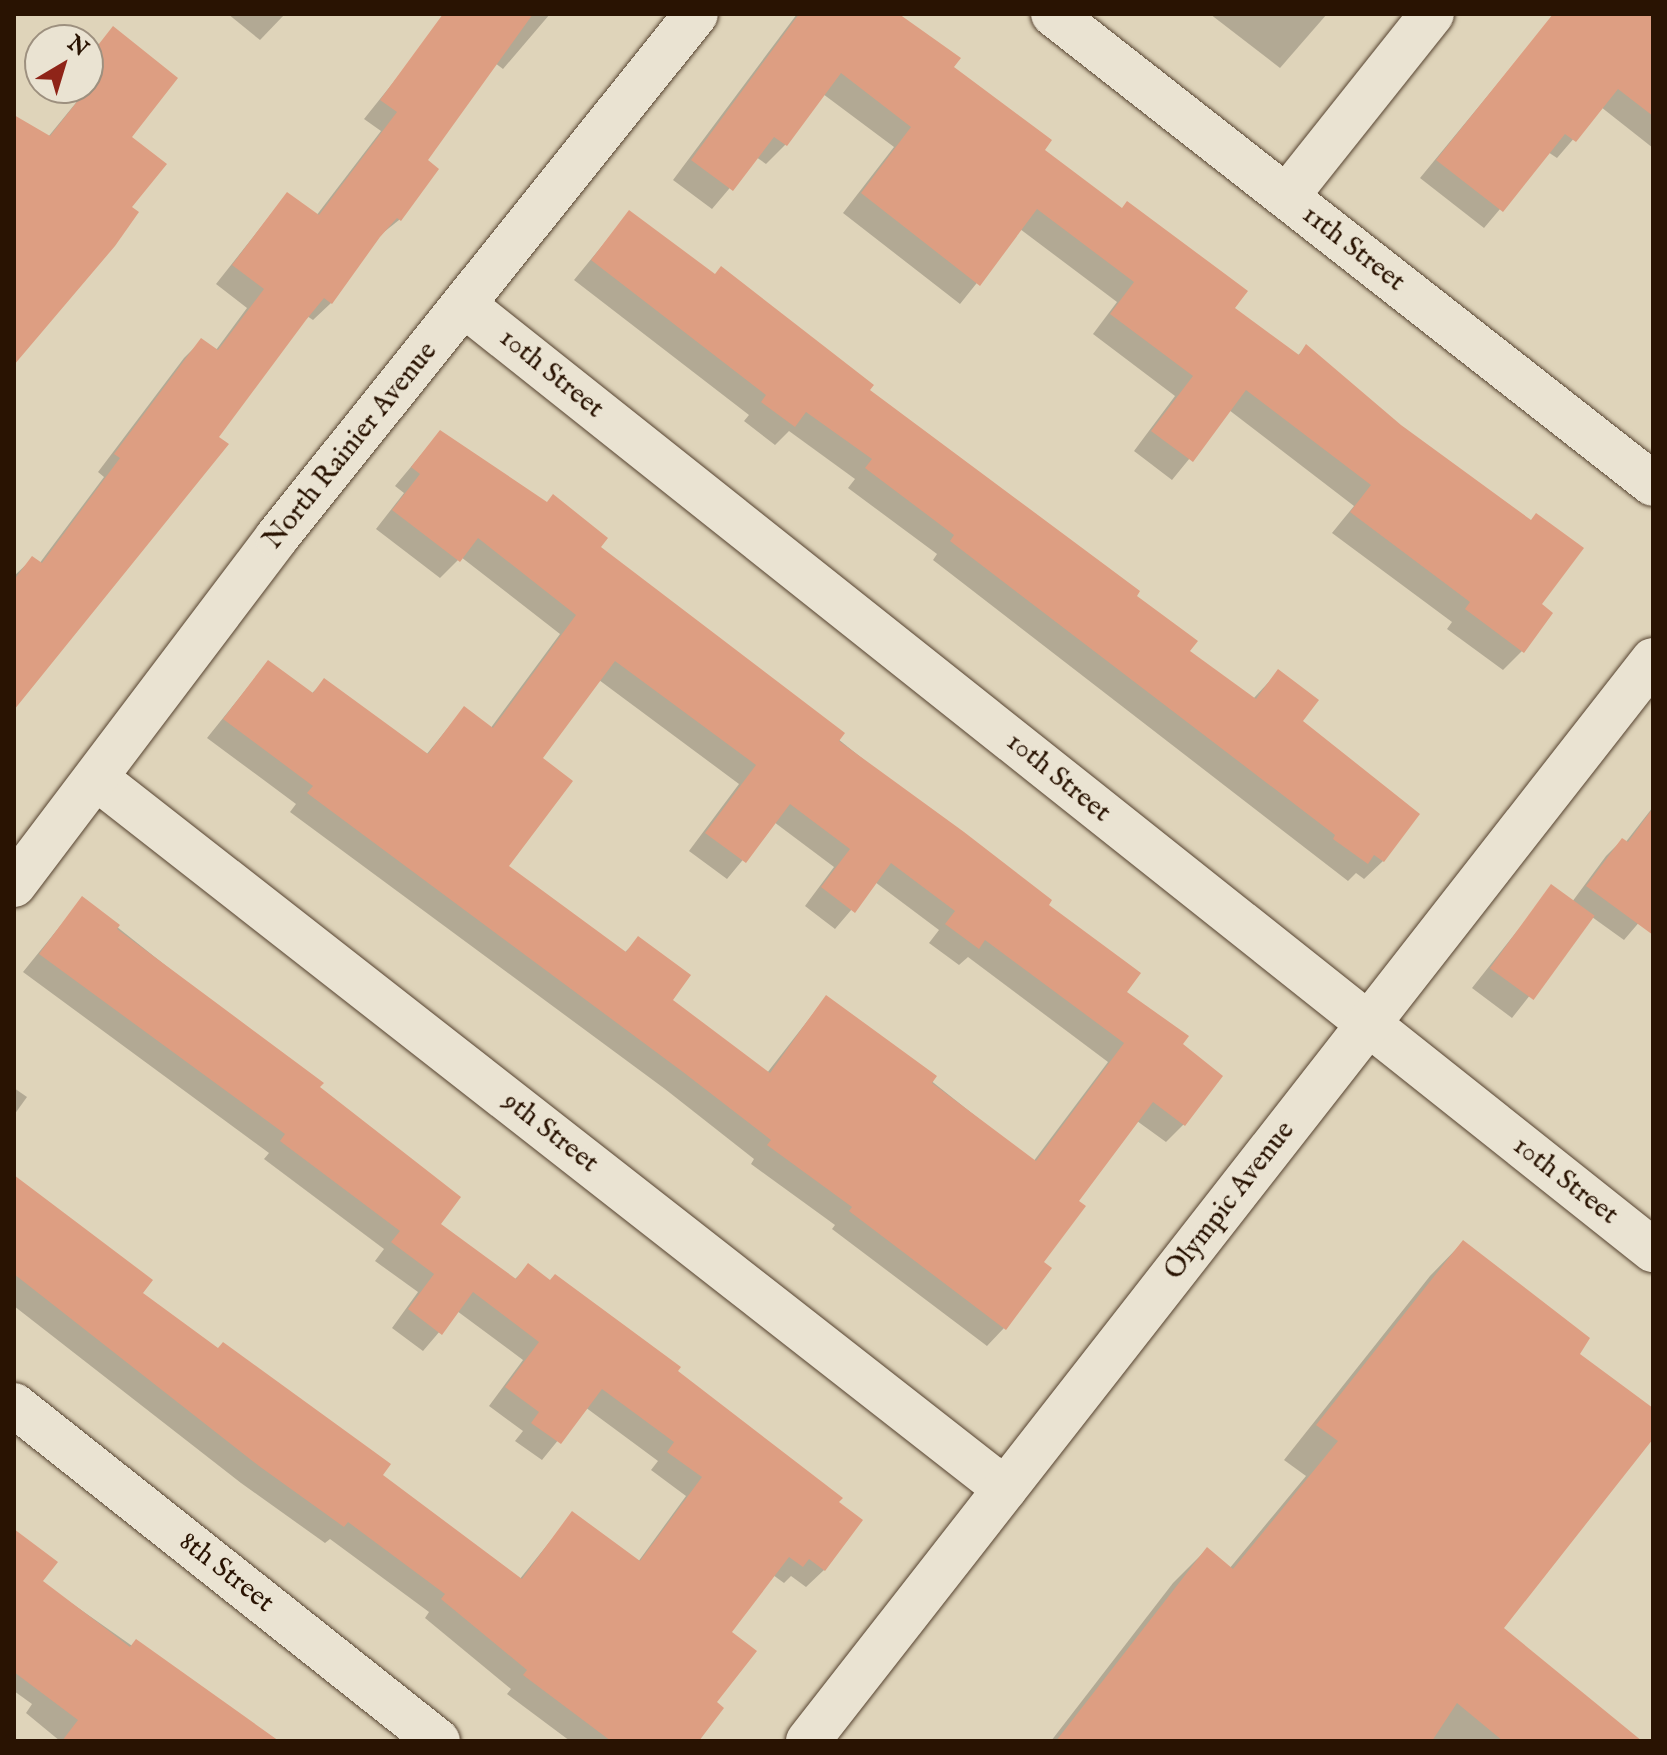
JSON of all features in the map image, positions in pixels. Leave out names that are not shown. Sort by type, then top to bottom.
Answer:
[{"type":"street","name":"North Rainier Avenue","points":[[14,885],[277,537],[696,14]]},
{"type":"street","name":"11th Street","points":[[1053,14],[1653,484]]},
{"type":"street","points":[[1287,196],[1432,14]]},
{"type":"street","name":"10th Street","points":[[464,305],[1367,1026],[1653,1250]]},
{"type":"street","name":"Olympic Avenue","points":[[808,1741],[1653,660]]},
{"type":"street","name":"9th Street","points":[[96,778],[1005,1489]]},
{"type":"street","name":"8th Street","points":[[14,1405],[438,1741]]},
{"type":"building","points":[[443,14],[533,14],[428,160],[439,169],[401,221],[397,218],[380,237],[332,304],[324,298],[306,320],[219,437],[229,444],[14,710],[14,580],[32,556],[42,563],[120,458],[114,454],[201,338],[218,350],[264,289],[232,265],[287,192],[319,215],[397,112],[380,100]]},
{"type":"building","points":[[799,14],[899,14],[961,58],[954,67],[1052,140],[1045,150],[1122,208],[1127,201],[1248,291],[1235,308],[1299,355],[1306,344],[1401,425],[1531,520],[1536,513],[1584,548],[1542,604],[1553,613],[1524,653],[1465,609],[1470,602],[1350,512],[1371,485],[1246,390],[1193,462],[1151,431],[1193,376],[1110,314],[1134,282],[1037,209],[980,286],[861,193],[911,127],[841,73],[787,146],[774,137],[733,191],[691,160]]},
{"type":"building","points":[[1553,14],[1653,14],[1653,116],[1618,89],[1576,142],[1565,134],[1503,212],[1436,160]]},
{"type":"building","points":[[113,26],[178,78],[132,137],[167,164],[132,207],[139,212],[115,246],[14,365],[14,115],[50,136],[75,104],[104,104],[104,38]]},
{"type":"building","points":[[629,210],[715,274],[721,266],[874,385],[870,390],[1140,591],[1137,596],[1198,641],[1190,651],[1256,699],[1278,669],[1319,700],[1303,721],[1420,814],[1384,862],[1374,855],[1368,864],[1333,839],[1335,835],[950,541],[954,535],[865,468],[872,459],[806,412],[795,427],[761,402],[766,395],[591,260]]},
{"type":"building","points":[[440,430],[547,502],[553,494],[608,538],[601,547],[845,733],[839,741],[964,832],[1052,900],[1049,905],[1141,973],[1127,992],[1189,1036],[1183,1044],[1223,1076],[1185,1126],[1153,1102],[1079,1201],[1086,1206],[1044,1262],[1052,1268],[1006,1330],[849,1211],[852,1207],[767,1145],[771,1140],[683,1072],[307,793],[313,786],[223,719],[268,660],[313,693],[324,678],[428,754],[464,706],[493,728],[576,615],[478,538],[460,562],[392,510],[420,474],[411,467]],"holes":[[[615,661],[756,765],[705,833],[746,863],[790,804],[850,849],[821,887],[855,913],[891,863],[955,911],[945,924],[979,949],[985,940],[1124,1043],[1036,1161],[932,1083],[937,1076],[826,995],[770,1073],[673,1000],[691,975],[638,936],[626,952],[509,866],[573,781],[543,758]]]},
{"type":"building","points":[[1653,808],[1653,935],[1586,886],[1622,838],[1628,842]]},
{"type":"building","points":[[1551,884],[1595,916],[1534,1000],[1490,968]]},
{"type":"building","points":[[82,896],[120,925],[117,929],[324,1083],[320,1087],[461,1197],[441,1224],[516,1279],[528,1263],[550,1280],[555,1274],[681,1367],[678,1371],[843,1498],[839,1502],[863,1520],[825,1571],[809,1559],[803,1567],[789,1557],[732,1632],[757,1651],[717,1702],[724,1708],[699,1741],[611,1741],[523,1675],[527,1670],[441,1599],[445,1594],[348,1522],[344,1527],[259,1466],[14,1274],[14,1175],[153,1280],[143,1293],[218,1348],[223,1342],[391,1464],[383,1475],[522,1579],[572,1511],[640,1561],[702,1477],[667,1452],[674,1442],[602,1389],[561,1444],[531,1423],[539,1412],[505,1387],[539,1342],[473,1292],[442,1335],[408,1309],[434,1274],[391,1242],[400,1231],[280,1141],[285,1134],[39,954]]},
{"type":"building","points":[[1463,1240],[1590,1338],[1580,1354],[1653,1408],[1653,1439],[1504,1628],[1642,1741],[1503,1741],[1457,1703],[1432,1741],[1056,1741],[1207,1547],[1233,1569],[1338,1441],[1316,1425]]},
{"type":"building","points":[[14,1529],[58,1562],[43,1581],[130,1647],[136,1639],[279,1741],[62,1741],[78,1720],[14,1672]]}]
